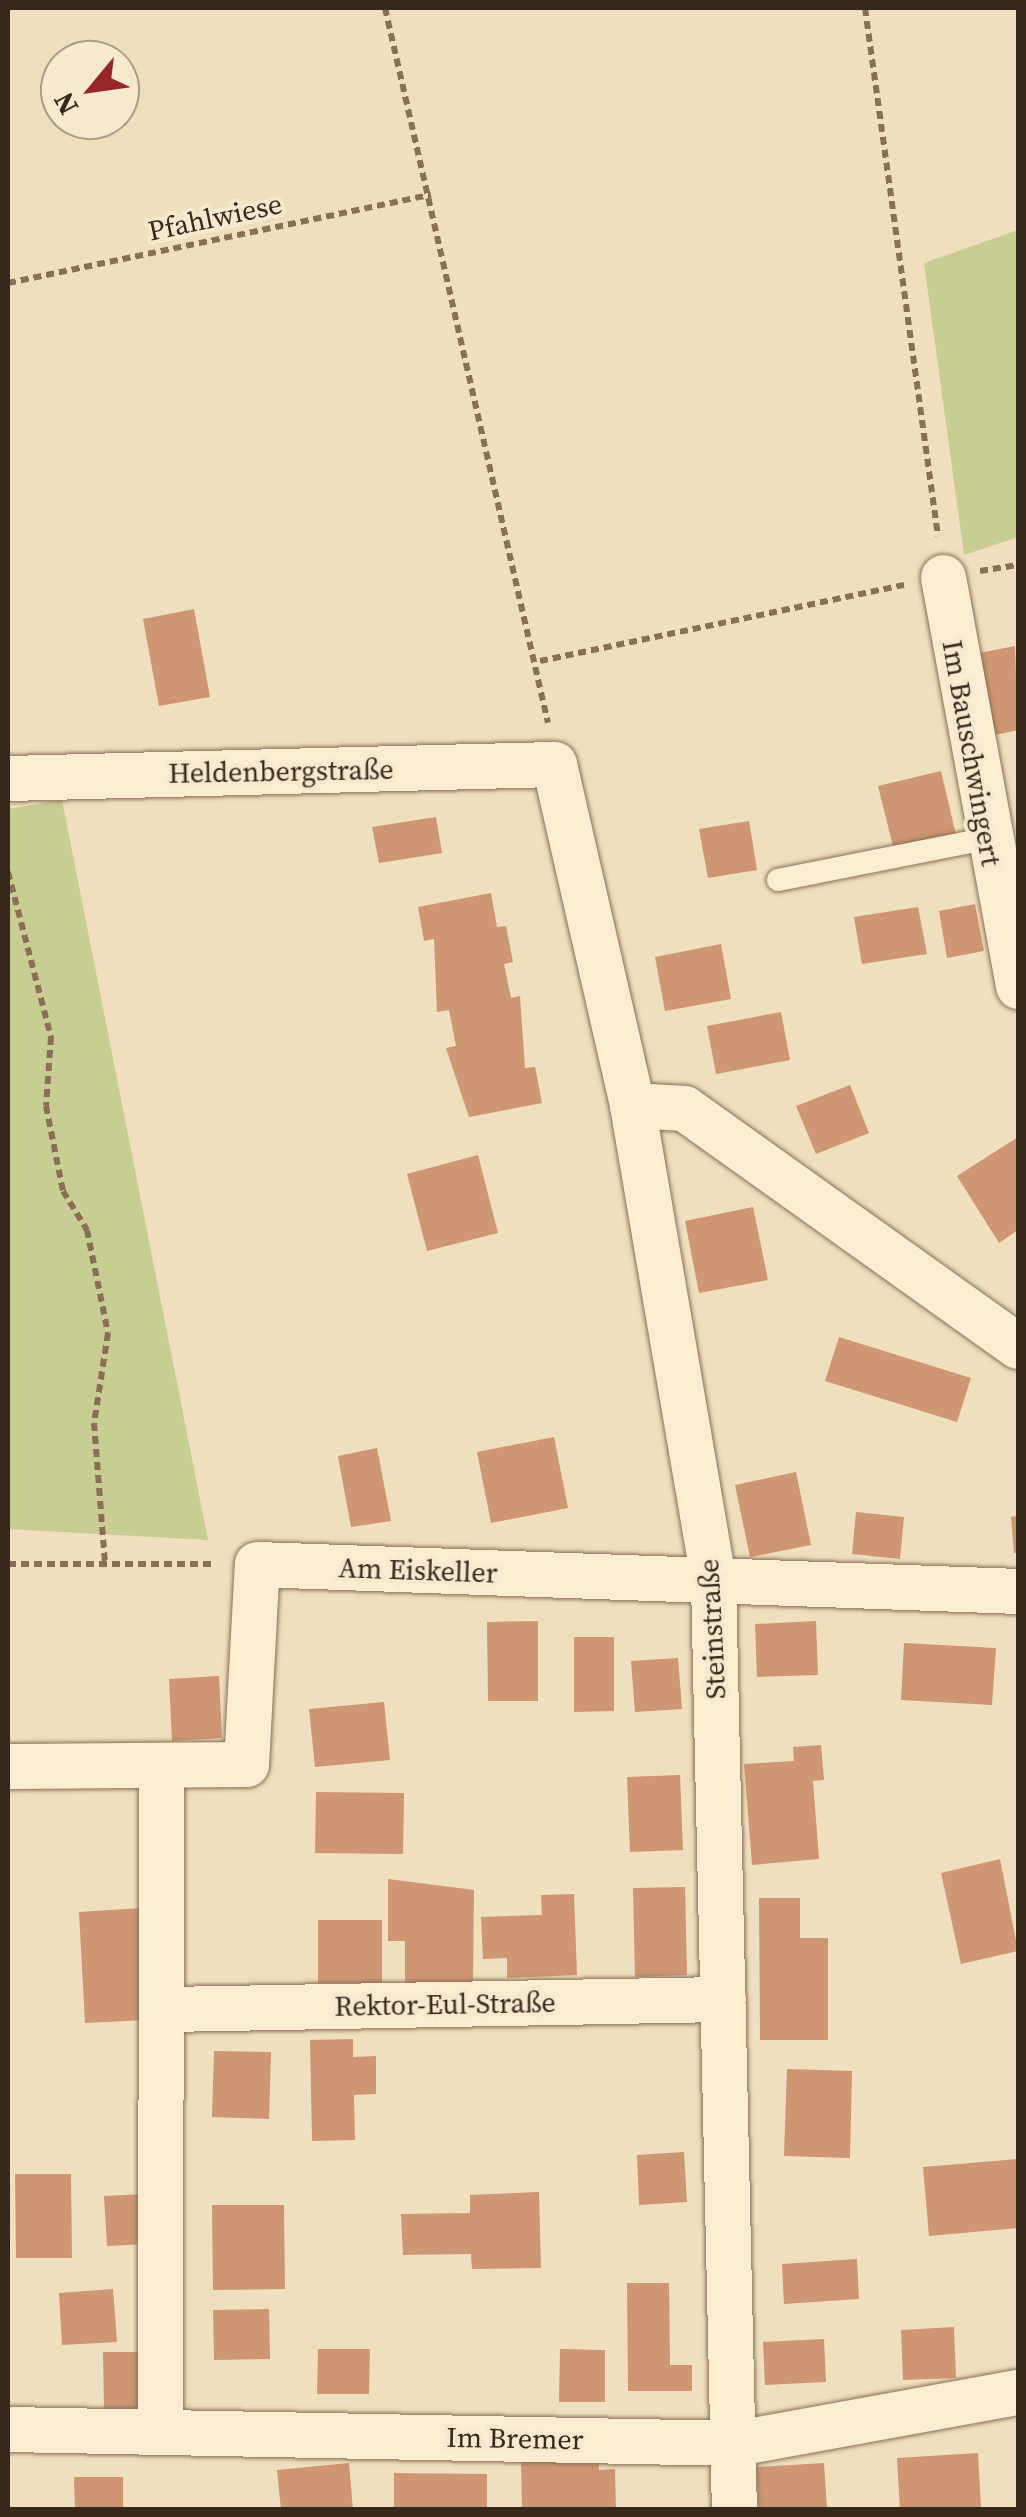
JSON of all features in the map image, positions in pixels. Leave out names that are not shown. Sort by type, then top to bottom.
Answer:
[{"type":"street","name":"Im Bauschwingert","points":[[944,577],[984,839],[1018,986]]},
{"type":"street","name":"Heldenbergstraße","points":[[8,778],[554,764]]},
{"type":"street","name":"Steinstraße","points":[[554,764],[632,1105],[713,1581],[736,2443],[734,2510]]},
{"type":"street","points":[[632,1105],[684,1108],[1018,1346]]},
{"type":"street","points":[[8,1766],[160,1768],[246,1764],[257,1564]]},
{"type":"street","name":"Am Eiskeller","points":[[257,1564],[713,1581],[1016,1602]]},
{"type":"street","points":[[160,1768],[166,2009],[160,2430]]},
{"type":"street","name":"Rektor-Eul-Straße","points":[[166,2009],[724,1999]]},
{"type":"street","name":"Im Bremer","points":[[8,2429],[736,2443],[1018,2392]]},
{"type":"lane","points":[[778,880],[984,839]]},
{"type":"path","points":[[385,8],[540,662],[554,764]]},
{"type":"path","points":[[540,662],[944,577],[865,8]]},
{"type":"path","name":"Pfahlwiese","points":[[8,283],[431,196]]},
{"type":"path","points":[[8,872],[51,1037],[46,1106],[63,1190],[87,1230],[108,1333],[94,1423],[104,1564]]},
{"type":"path","points":[[8,1564],[257,1564]]},
{"type":"green space","points":[[1018,230],[1018,537],[964,555],[924,263]]},
{"type":"green space","points":[[62,800],[208,1540],[8,1529],[8,809]]},
{"type":"building","points":[[194,609],[210,697],[159,706],[143,619]]},
{"type":"building","points":[[1015,646],[1018,730],[991,736],[974,654]]},
{"type":"building","points":[[941,771],[956,835],[894,850],[878,786]]},
{"type":"building","points":[[436,817],[442,853],[379,863],[372,827]]},
{"type":"building","points":[[749,821],[757,870],[708,878],[699,829]]},
{"type":"building","points":[[491,893],[497,927],[506,926],[513,962],[504,964],[511,998],[520,996],[525,1068],[535,1067],[542,1103],[469,1117],[446,1048],[456,1046],[449,1010],[437,1012],[434,939],[424,941],[418,907]]},
{"type":"building","points":[[975,904],[984,951],[947,958],[939,911]]},
{"type":"building","points":[[918,907],[927,954],[862,964],[854,917]]},
{"type":"building","points":[[721,944],[731,999],[665,1011],[655,957]]},
{"type":"building","points":[[781,1012],[790,1060],[716,1074],[707,1026]]},
{"type":"building","points":[[850,1085],[869,1133],[816,1154],[796,1106]]},
{"type":"building","points":[[1018,1137],[1018,1230],[999,1243],[957,1176]]},
{"type":"building","points":[[478,1155],[498,1233],[427,1251],[407,1174]]},
{"type":"building","points":[[753,1207],[768,1280],[699,1293],[685,1221]]},
{"type":"building","points":[[839,1337],[971,1378],[957,1422],[825,1381]]},
{"type":"building","points":[[554,1437],[568,1508],[491,1523],[477,1452]]},
{"type":"building","points":[[377,1448],[391,1521],[351,1527],[338,1456]]},
{"type":"building","points":[[796,1472],[811,1545],[750,1557],[735,1485]]},
{"type":"building","points":[[856,1512],[904,1517],[900,1559],[852,1554]]},
{"type":"building","points":[[1018,1516],[1018,1553],[1014,1553],[1011,1517]]},
{"type":"building","points":[[538,1621],[538,1701],[488,1701],[487,1622]]},
{"type":"building","points":[[816,1621],[818,1675],[757,1677],[755,1624]]},
{"type":"building","points":[[574,1637],[614,1637],[614,1711],[574,1712]]},
{"type":"building","points":[[904,1643],[996,1648],[992,1705],[901,1700]]},
{"type":"building","points":[[678,1658],[682,1709],[635,1712],[631,1661]]},
{"type":"building","points":[[219,1676],[222,1738],[172,1741],[169,1679]]},
{"type":"building","points":[[384,1702],[390,1760],[315,1767],[309,1709]]},
{"type":"building","points":[[821,1745],[824,1780],[813,1781],[819,1859],[752,1865],[744,1764],[794,1761],[793,1747]]},
{"type":"building","points":[[680,1775],[683,1850],[630,1852],[627,1777]]},
{"type":"building","points":[[316,1792],[404,1793],[403,1854],[315,1853]]},
{"type":"building","points":[[1000,1859],[1018,1951],[961,1964],[941,1873]]},
{"type":"building","points":[[388,1879],[474,1890],[473,1985],[405,1985],[405,1941],[388,1941]]},
{"type":"building","points":[[685,1887],[687,1975],[635,1977],[633,1888]]},
{"type":"building","points":[[574,1894],[577,1975],[507,1978],[507,1958],[483,1959],[481,1917],[542,1915],[541,1895]]},
{"type":"building","points":[[759,1898],[800,1898],[800,1938],[828,1938],[828,2040],[760,2040]]},
{"type":"building","points":[[141,1908],[147,2020],[85,2023],[79,1912]]},
{"type":"building","points":[[318,1920],[382,1920],[382,1983],[318,1983]]},
{"type":"building","points":[[353,2039],[353,2057],[376,2056],[376,2094],[354,2095],[355,2140],[312,2141],[310,2040]]},
{"type":"building","points":[[214,2051],[271,2052],[269,2119],[212,2117]]},
{"type":"building","points":[[787,2069],[852,2071],[850,2158],[784,2156]]},
{"type":"building","points":[[684,2152],[687,2202],[639,2205],[637,2155]]},
{"type":"building","points":[[1018,2159],[1018,2228],[929,2236],[923,2167]]},
{"type":"building","points":[[15,2174],[71,2174],[72,2258],[16,2258]]},
{"type":"building","points":[[539,2192],[541,2268],[472,2269],[471,2254],[403,2255],[401,2214],[470,2213],[470,2195]]},
{"type":"building","points":[[144,2194],[146,2244],[107,2246],[104,2196]]},
{"type":"building","points":[[212,2205],[284,2205],[285,2289],[213,2290]]},
{"type":"building","points":[[857,2259],[859,2299],[784,2304],[782,2264]]},
{"type":"building","points":[[627,2283],[669,2283],[670,2365],[692,2365],[692,2391],[628,2391]]},
{"type":"building","points":[[113,2289],[117,2342],[62,2345],[59,2293]]},
{"type":"building","points":[[269,2309],[270,2359],[214,2360],[213,2310]]},
{"type":"building","points":[[954,2327],[956,2378],[903,2380],[901,2330]]},
{"type":"building","points":[[824,2339],[826,2382],[765,2385],[763,2342]]},
{"type":"building","points":[[318,2349],[370,2349],[369,2394],[317,2394]]},
{"type":"building","points":[[560,2349],[605,2350],[605,2402],[559,2402]]},
{"type":"building","points":[[103,2352],[145,2352],[146,2409],[104,2410]]},
{"type":"building","points":[[978,2453],[981,2508],[900,2510],[897,2458]]},
{"type":"building","points":[[599,2458],[599,2470],[615,2469],[616,2510],[522,2510],[521,2460]]},
{"type":"building","points":[[349,2463],[353,2510],[281,2510],[277,2470]]},
{"type":"building","points":[[824,2463],[827,2510],[759,2510],[756,2467]]},
{"type":"building","points":[[394,2473],[487,2474],[487,2510],[394,2510]]},
{"type":"building","points":[[74,2477],[123,2477],[123,2510],[75,2510]]}]
